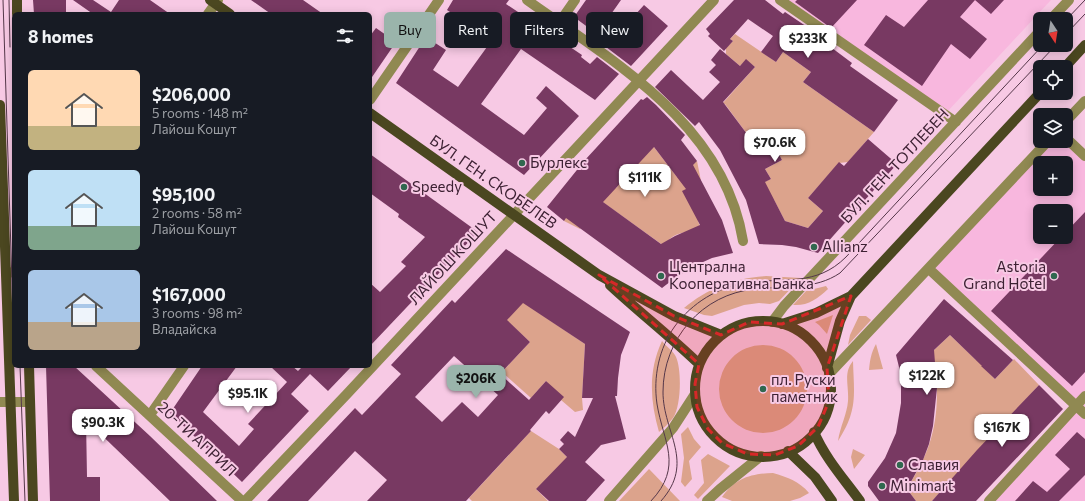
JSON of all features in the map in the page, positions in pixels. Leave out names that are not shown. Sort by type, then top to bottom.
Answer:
[{"type":"main road","points":[[17,0],[17,12]]},
{"type":"main road","points":[[214,1],[228,12]]},
{"type":"main road","points":[[1071,60],[1085,45]]},
{"type":"main road","points":[[828,371],[840,321],[851,296],[1033,100]]},
{"type":"main road","points":[[0,105],[10,273],[3,284],[11,402],[14,501]]},
{"type":"main road","name":"БУЛ. ГЕН. СКОБЕЛЕВ","points":[[372,114],[599,275],[674,316],[721,335]]},
{"type":"main road","name":"БУЛ. ГЕН. СКОБЕЛЕВ","points":[[599,275],[639,312],[700,364]]},
{"type":"main road","points":[[777,323],[816,313],[851,296]]},
{"type":"main road","points":[[757,321],[777,323],[797,330],[810,340],[820,353],[828,371],[830,388],[829,401],[822,421],[814,432],[798,446],[775,455],[761,456],[747,454],[734,450],[716,438],[708,429],[698,407],[695,394],[696,379],[700,364],[706,351],[721,335],[742,324],[757,321]]},
{"type":"main road","points":[[29,368],[33,501]]},
{"type":"main road","points":[[814,432],[819,444],[860,501]]},
{"type":"main road","points":[[788,451],[815,477],[832,501]]},
{"type":"street","points":[[372,97],[439,0]]},
{"type":"street","points":[[527,0],[544,12]]},
{"type":"street","points":[[567,12],[575,0]]},
{"type":"street","name":"ЛАЙОШ КОШУТ","points":[[372,365],[714,0]]},
{"type":"street","points":[[780,0],[956,122]]},
{"type":"street","points":[[1058,12],[1069,0]]},
{"type":"street","points":[[209,12],[214,1]]},
{"type":"street","points":[[578,37],[639,80],[683,121],[705,149],[722,176],[740,221],[743,241]]},
{"type":"street","name":"БУЛ. ГЕН. ТОТЛЕБЕН","points":[[777,323],[784,306],[1033,39]]},
{"type":"street","points":[[1073,114],[1085,101]]},
{"type":"street","points":[[1073,145],[1085,156]]},
{"type":"street","points":[[828,371],[929,269],[1041,148]]},
{"type":"street","points":[[929,269],[1085,414]]},
{"type":"street","name":"20-ТИ АПРИЛ","points":[[98,368],[244,501]]},
{"type":"street","points":[[150,415],[183,368]]},
{"type":"street","name":"ЛАЙОШ КОШУТ","points":[[244,501],[370,368]]},
{"type":"street","points":[[609,501],[673,428],[695,394]]},
{"type":"street","points":[[989,501],[1085,396]]},
{"type":"street","points":[[0,402],[30,402]]},
{"type":"street","points":[[707,501],[720,488],[761,456]]},
{"type":"highlighted area","points":[[599,275],[674,316],[721,335],[749,322],[782,324],[851,296],[827,368],[829,401],[818,427],[798,446],[775,455],[747,454],[722,443],[708,429],[697,407],[695,384],[699,364]]},
{"type":"shaded area","points":[[776,0],[1051,0],[1040,12],[1033,12],[1033,19],[947,112]]},
{"type":"shaded area","points":[[735,34],[776,62],[783,52],[811,72],[803,82],[874,132],[848,162],[839,163],[808,198],[823,211],[808,228],[785,221],[774,200],[771,201],[764,182],[771,179],[765,169],[782,160],[767,132],[751,141],[725,104],[722,104],[755,67],[746,60],[740,66],[726,54],[726,48],[733,41],[730,39]]},
{"type":"shaded area","points":[[647,138],[677,177],[697,161],[701,181],[698,221],[702,232],[681,233],[672,237],[664,246],[597,198],[588,218],[580,229],[564,221],[575,173],[585,160],[616,188],[626,177],[618,170]]},
{"type":"shaded area","points":[[1073,147],[1085,156],[1085,501],[988,501],[1077,406],[931,270],[1033,160],[1033,196],[1073,196],[1073,156],[1037,156],[1044,148],[1073,148]]},
{"type":"shaded area","points":[[766,276],[801,278],[779,301],[770,304],[759,303],[744,305],[712,316],[704,315],[684,308],[702,295],[722,285],[743,279]]},
{"type":"shaded area","points":[[826,286],[828,289],[812,301],[793,305],[806,291]]},
{"type":"shaded area","points":[[502,288],[585,344],[582,398],[583,410],[575,412],[561,400],[546,381],[531,398],[502,372],[530,342],[506,320]]},
{"type":"shaded area","points":[[833,315],[827,334],[815,322]]},
{"type":"shaded area","points":[[859,316],[866,316],[871,320],[848,345],[850,335]]},
{"type":"shaded area","points":[[950,335],[976,360],[991,358],[982,366],[995,379],[1014,359],[1039,385],[932,501],[916,501],[907,489],[927,451],[935,422],[937,387],[932,352]]},
{"type":"shaded area","points":[[662,341],[676,357],[679,370],[680,388],[676,413],[659,432],[652,397],[652,386],[654,364]]},
{"type":"shaded area","points":[[876,344],[883,369],[869,370],[871,357]]},
{"type":"shaded area","points":[[754,345],[772,345],[788,352],[800,364],[807,380],[807,398],[800,414],[788,426],[772,433],[754,433],[738,426],[726,414],[719,398],[719,380],[726,364],[738,352]]},
{"type":"shaded area","points":[[853,361],[854,393],[852,411],[838,441],[848,401],[847,375]]},
{"type":"shaded area","points":[[688,427],[694,439],[701,447],[689,461],[692,479],[685,487],[681,482],[684,458],[681,434]]},
{"type":"shaded area","points":[[531,431],[559,449],[574,464],[536,489],[548,501],[472,501],[469,498]]},
{"type":"shaded area","points":[[853,449],[865,455],[854,469],[851,457]]},
{"type":"shaded area","points":[[708,454],[730,466],[698,499],[694,495],[704,483],[701,460]]},
{"type":"shaded area","points":[[649,469],[680,501],[619,501]]},
{"type":"shaded area","points":[[773,473],[801,485],[809,493],[790,501],[732,501],[722,497],[733,485],[744,478],[757,474]]},
{"type":"building","points":[[33,0],[66,0],[66,12],[34,12]]},
{"type":"building","points":[[73,0],[93,0],[111,12],[90,12]]},
{"type":"building","points":[[119,0],[150,0],[167,12],[111,12]]},
{"type":"building","points":[[251,0],[303,0],[320,12],[268,12]]},
{"type":"building","points":[[453,0],[509,0],[506,4],[518,12],[510,12],[510,48],[572,48],[582,55],[581,57],[590,64],[597,57],[619,74],[595,100],[521,49],[481,104],[524,135],[547,108],[536,98],[546,86],[579,116],[524,175],[396,83],[419,48],[436,48],[436,44],[446,50],[433,70],[458,87],[486,48],[502,48],[502,12],[450,12],[447,10]]},
{"type":"building","points":[[586,0],[621,0],[613,12],[586,12],[586,26],[578,20],[578,12]]},
{"type":"building","points":[[734,0],[765,0],[783,14],[785,12],[822,37],[820,39],[852,63],[850,66],[898,100],[874,132],[803,82],[811,72],[783,52],[776,62],[761,52],[773,36],[748,19],[730,39],[733,41],[724,51],[708,36],[710,34],[706,29]]},
{"type":"building","points":[[797,0],[857,0],[831,28],[795,2]]},
{"type":"building","points":[[928,0],[975,0],[960,17],[987,39],[970,59],[951,44],[922,86],[864,45],[886,15],[904,27]]},
{"type":"building","points":[[975,0],[1004,0],[991,14]]},
{"type":"building","points":[[644,5],[668,26],[631,66],[607,48],[643,48],[643,12],[638,12]]},
{"type":"building","points":[[376,28],[384,34],[384,48],[392,48],[372,77],[372,33]]},
{"type":"building","points":[[720,49],[740,66],[746,59],[755,67],[723,102],[751,141],[767,132],[782,160],[765,169],[771,179],[765,182],[785,221],[808,228],[823,211],[808,198],[839,162],[844,166],[868,139],[897,164],[818,253],[796,247],[759,244],[746,200],[720,150],[699,122],[695,126],[655,87],[671,70],[703,100],[720,82],[709,72],[716,65],[711,60]]},
{"type":"building","points":[[647,97],[685,135],[681,140],[697,161],[693,165],[722,220],[733,253],[712,258],[692,267],[662,288],[566,218],[564,221],[547,207],[585,160],[641,99],[643,100]],"holes":[[[654,147],[686,189],[682,191],[700,225],[661,244],[603,202]]]},
{"type":"building","points":[[372,155],[478,232],[372,344],[372,285],[380,292],[406,266],[401,262],[425,237],[398,217],[399,214],[372,194]]},
{"type":"building","name":"Astoria Grand Hotel","points":[[1085,212],[1085,372],[1072,386],[991,311],[1054,244],[1073,244],[1073,225]]},
{"type":"building","points":[[506,249],[630,332],[621,355],[617,396],[615,396],[626,439],[601,445],[585,462],[605,480],[586,501],[549,501],[536,489],[567,457],[559,449],[564,444],[560,440],[568,431],[575,437],[593,398],[582,398],[585,344],[523,303],[507,320],[530,342],[500,374],[529,400],[546,381],[564,397],[549,414],[546,411],[530,430],[531,431],[466,501],[367,501],[387,480],[355,451],[308,501],[267,501],[355,408],[362,415],[401,374],[391,365],[452,300],[455,303]],"holes":[[[454,356],[498,395],[478,417],[462,402],[442,422],[415,397]]]},
{"type":"building","points":[[944,299],[1013,360],[995,379],[950,335],[934,350],[937,388],[933,426],[929,444],[923,460],[907,489],[916,501],[879,501],[868,486],[868,482],[885,458],[896,433],[901,403],[901,388],[900,371],[896,355]]},
{"type":"building","points":[[46,368],[76,368],[150,436],[217,501],[170,501],[86,420],[87,477],[100,477],[100,501],[50,501]]},
{"type":"building","points":[[201,368],[236,368],[203,412],[239,446],[254,429],[248,424],[287,382],[272,368],[294,368],[298,371],[301,368],[350,368],[328,391],[310,374],[291,394],[309,411],[242,482],[170,413]]},
{"type":"building","points":[[1039,385],[1063,409],[976,501],[932,501],[977,450]]},
{"type":"building","points":[[1077,432],[1085,439],[1085,475],[1059,501],[1015,501],[1033,481],[1047,492],[1070,469],[1055,455]]},
{"type":"tram line","points":[[3,0],[12,282]]},
{"type":"tram line","points":[[9,0],[10,47]]},
{"type":"tram line","points":[[1073,13],[1085,0]]},
{"type":"tram line","points":[[1073,27],[1085,14]]},
{"type":"tram line","points":[[651,501],[661,488],[667,476],[669,465],[669,454],[657,404],[656,384],[658,363],[661,353],[675,326],[689,310],[698,303],[706,297],[725,288],[760,281],[811,277],[823,273],[835,266],[846,257],[1036,52]]},
{"type":"tram line","points":[[661,501],[671,487],[676,473],[677,460],[664,407],[663,392],[665,373],[670,354],[678,337],[689,322],[718,300],[736,293],[755,289],[810,285],[840,273],[1049,52]]},
{"type":"tram line","points":[[20,368],[25,501]]},
{"type":"place","name":"Бурлекс","points":[[522,163]]},
{"type":"place","name":"Speedy","points":[[404,187]]},
{"type":"place","name":"Allianz","points":[[814,247]]},
{"type":"place","name":"Централна Кооперативна Банка","points":[[661,276]]},
{"type":"place","name":"Astoria Grand Hotel","points":[[1054,276]]},
{"type":"place","name":"пл. Руски паметник","points":[[763,389]]},
{"type":"place","name":"Славия","points":[[900,465]]},
{"type":"place","name":"Minimart","points":[[882,486]]}]
